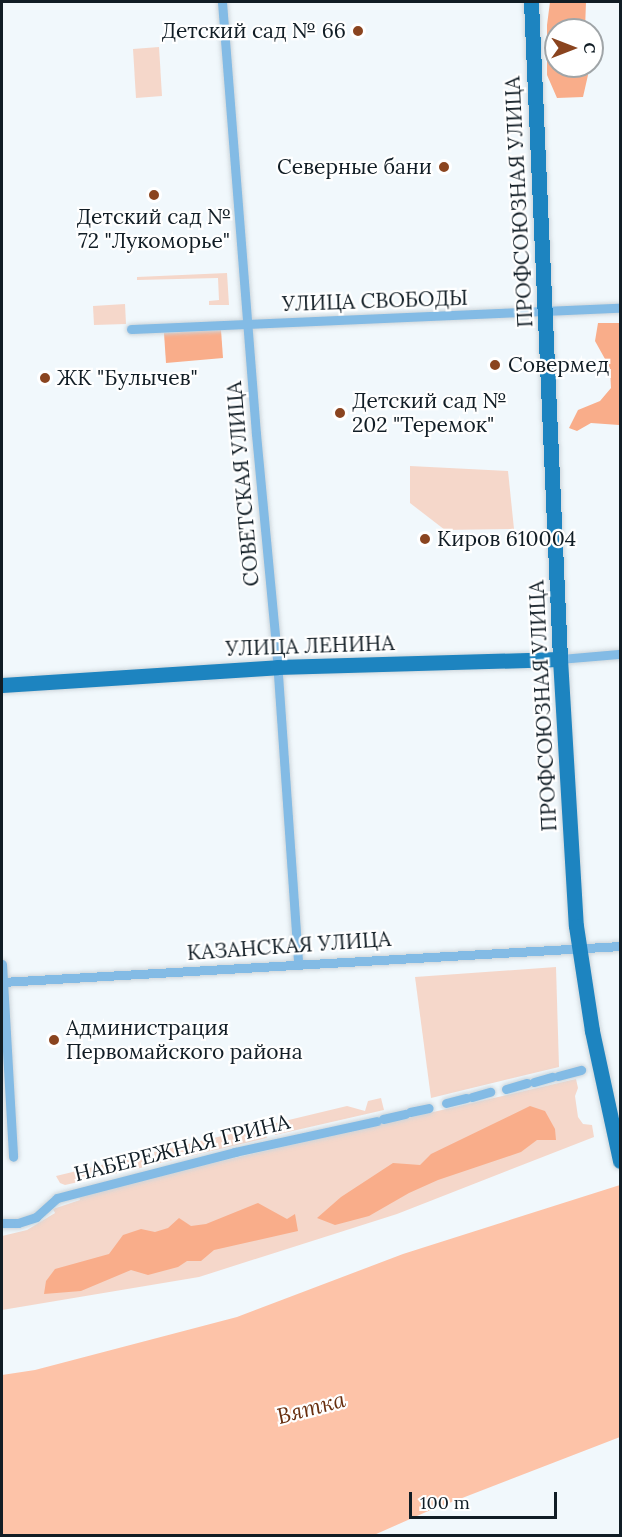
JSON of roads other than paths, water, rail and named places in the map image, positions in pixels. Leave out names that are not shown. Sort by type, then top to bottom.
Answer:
[{"type":"main road","name":"ПРОФСОЮЗНАЯ УЛИЦА","points":[[531,2],[560,659],[578,948],[602,1082],[621,1161]]},
{"type":"main road","name":"УЛИЦА ЛЕНИНА","points":[[2,684],[277,667],[560,659]]},
{"type":"street","name":"СОВЕТСКАЯ УЛИЦА","points":[[222,2],[244,268],[246,323],[277,667],[298,963]]},
{"type":"street","name":"УЛИЦА СВОБОДЫ","points":[[131,329],[621,308]]},
{"type":"street","name":"УЛИЦА ЛЕНИНА","points":[[560,659],[621,654]]},
{"type":"street","name":"КАЗАНСКАЯ УЛИЦА","points":[[2,982],[621,946]]},
{"type":"street","points":[[2,964],[13,1156]]},
{"type":"street","points":[[506,1089],[581,1070]]},
{"type":"street","points":[[446,1103],[490,1092]]},
{"type":"street","name":"НАБЕРЕЖНАЯ ГРИНА","points":[[2,1223],[18,1223],[36,1217],[57,1198],[67,1195],[235,1152],[429,1108]]},
{"type":"water","name":"Вятка","points":[[620,1185],[620,1437],[426,1512],[374,1535],[2,1535],[2,1375],[35,1370],[237,1317],[403,1254]]},
{"type":"place","name":"Детский сад № 66","points":[[358,31]]},
{"type":"place","name":"Северные бани","points":[[444,167]]},
{"type":"place","name":"Детский сад № 72 \"Лукоморье\"","points":[[154,195]]},
{"type":"place","name":"Совермед","points":[[495,365]]},
{"type":"place","name":"ЖК \"Булычев\"","points":[[45,378]]},
{"type":"place","name":"Детский сад № 202 \"Теремок\"","points":[[340,413]]},
{"type":"place","name":"Киров 610004","points":[[425,539]]},
{"type":"place","name":"Администрация Первомайского района","points":[[54,1040]]}]
